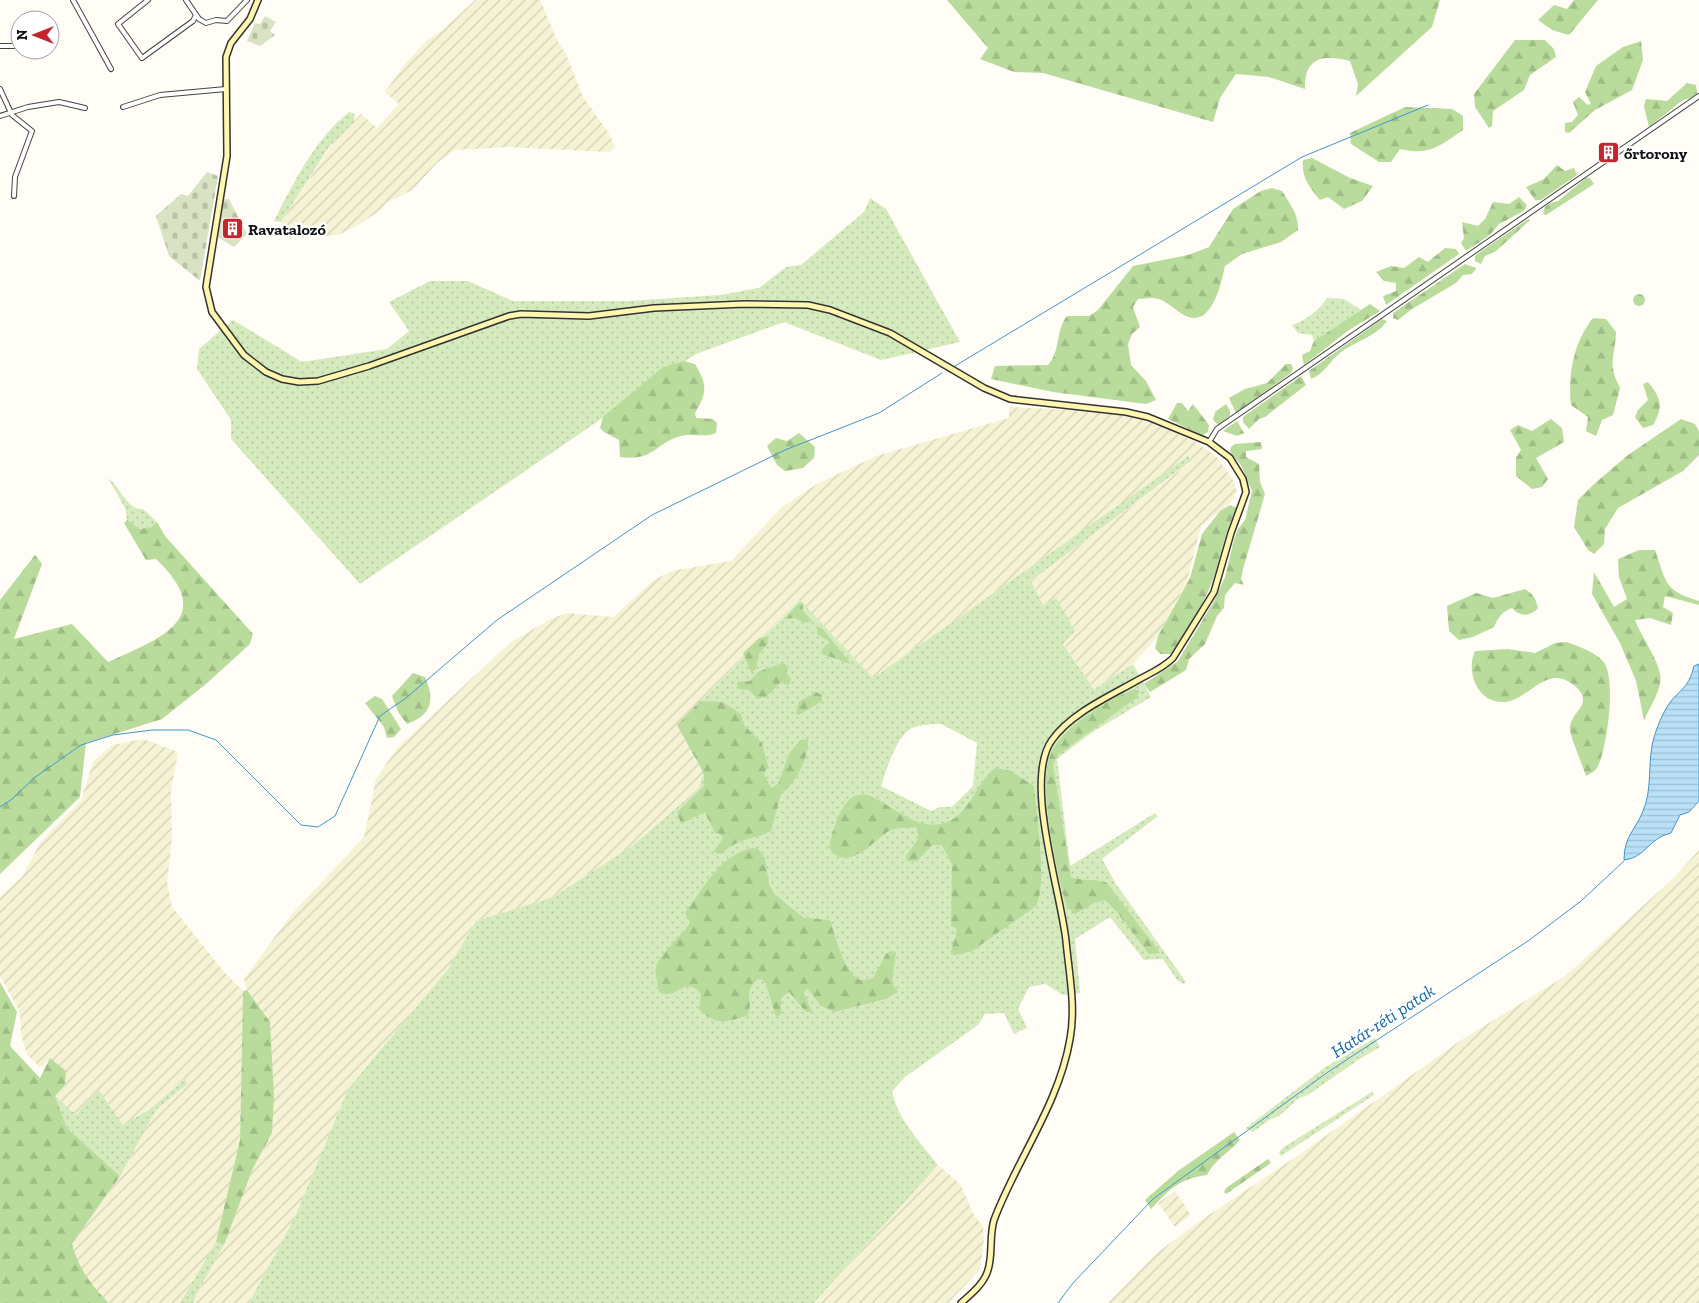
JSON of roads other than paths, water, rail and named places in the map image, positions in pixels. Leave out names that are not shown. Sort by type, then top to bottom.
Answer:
[{"type":"main road","points":[[258,0],[250,19],[231,43],[228,50],[226,64],[227,156],[208,274],[207,298],[212,312],[244,355],[266,372],[282,379],[299,382],[318,381],[342,375],[509,316],[521,314],[589,316],[698,306],[744,304],[808,305],[830,310],[890,333],[984,388],[1010,399],[1126,412],[1148,417],[1210,442],[1225,453],[1239,470],[1246,492],[1231,533],[1214,592],[1173,658],[1164,666],[1118,691],[1073,720],[1052,740],[1044,754],[1041,790],[1050,859],[1064,923],[1072,1013],[1070,1039],[1060,1075],[1045,1113],[994,1220],[990,1232],[988,1272],[981,1283],[961,1303]]},
{"type":"street","points":[[73,0],[111,69]]},
{"type":"street","points":[[148,0],[118,24],[142,58],[193,21],[196,15]]},
{"type":"street","points":[[186,0],[204,23],[218,20],[224,22],[247,0]]},
{"type":"street","points":[[0,89],[10,112],[32,131],[15,177],[14,196]]},
{"type":"street","points":[[123,107],[160,95],[226,89]]},
{"type":"street","points":[[1210,442],[1217,430],[1699,96]]},
{"type":"street","points":[[0,116],[10,112],[59,102],[85,108]]},
{"type":"water","points":[[1699,664],[1699,801],[1689,812],[1680,815],[1671,833],[1657,839],[1638,855],[1624,860],[1628,839],[1646,803],[1654,736],[1667,707],[1686,685],[1694,666]]},
{"type":"waterway","points":[[955,366],[1302,157],[1428,105]]},
{"type":"waterway","points":[[0,807],[11,800],[34,778],[81,745],[113,735],[152,730],[188,730],[216,740],[301,825],[318,827],[335,816],[380,716],[406,698],[497,620],[652,515],[785,450],[879,413],[942,373]]},
{"type":"waterway","name":"Határ-réti patak","points":[[1058,1303],[1073,1283],[1153,1199],[1328,1072],[1528,941],[1581,901],[1624,861]]},
{"type":"place","name":"őrtorony","points":[[1608,153]]},
{"type":"place","name":"Ravatalozó","points":[[232,229]]}]
